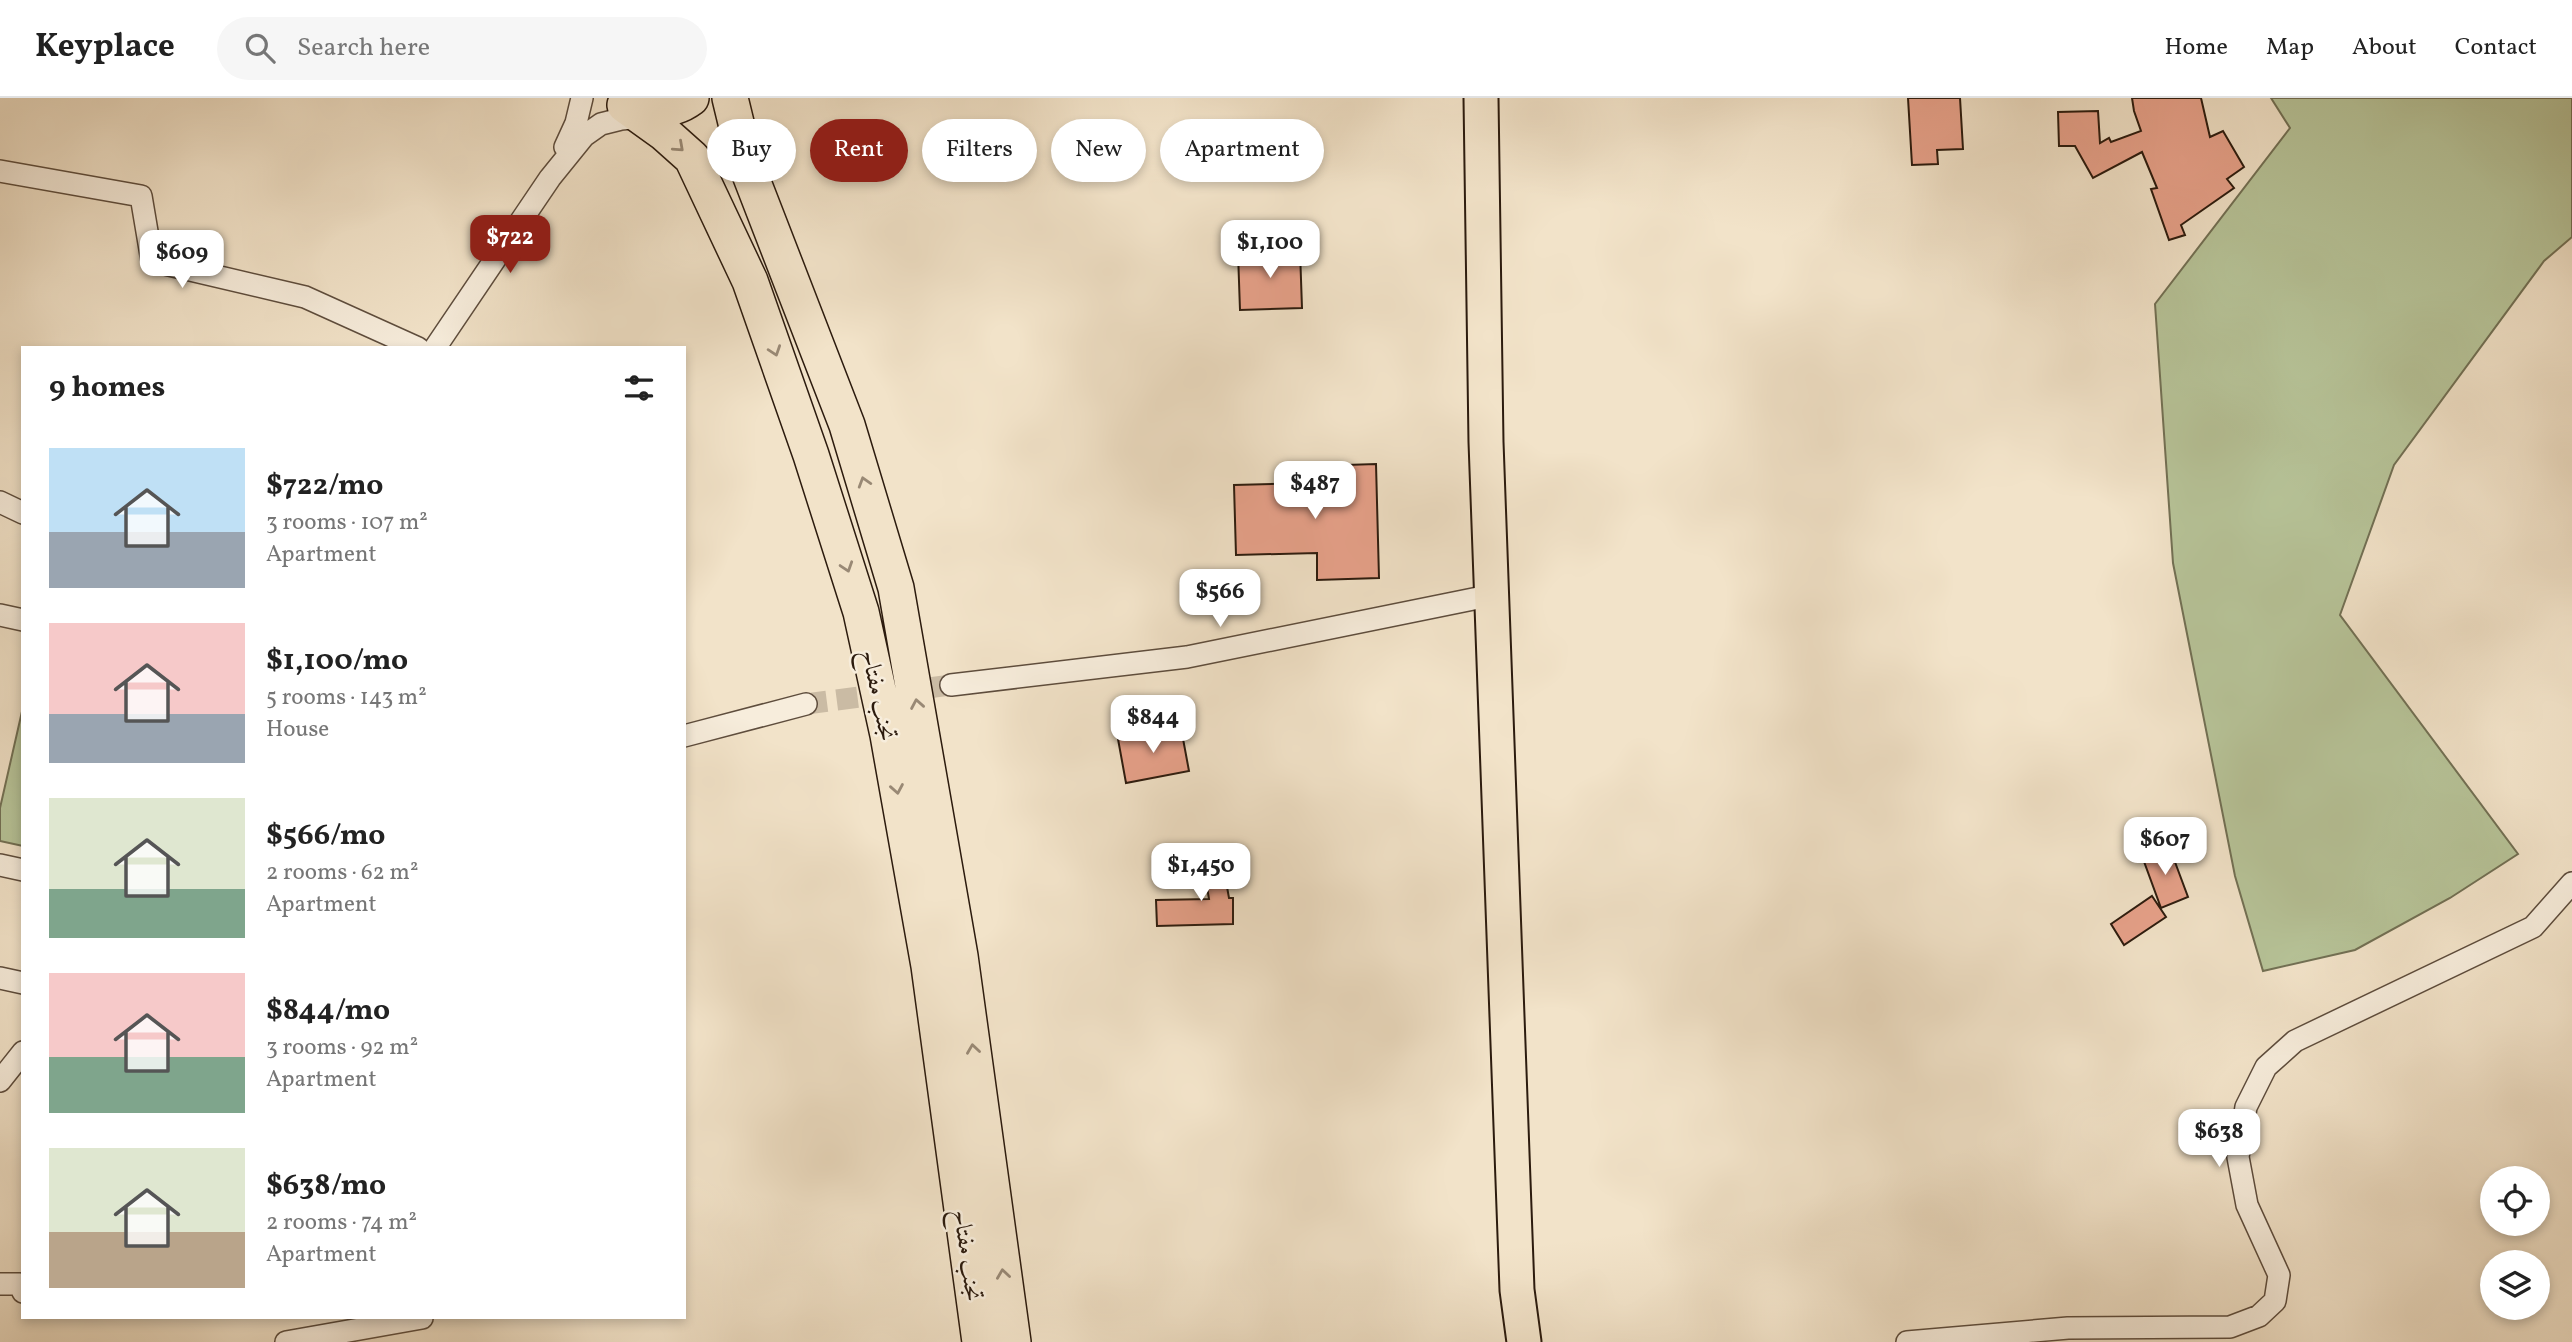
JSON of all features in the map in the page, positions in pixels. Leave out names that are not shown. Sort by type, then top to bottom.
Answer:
[{"type":"highway","name":"تجنب مفتاح","points":[[730,98],[746,164],[847,425],[896,588],[960,956],[1013,1342]]},
{"type":"highway","name":"تجنب مفتاح","points":[[648,105],[692,158],[750,281],[811,454],[861,611],[888,735],[929,966],[980,1342]]},
{"type":"main road","points":[[1481,98],[1486,442],[1517,1290],[1524,1342]]},
{"type":"street","points":[[550,178],[576,123],[582,98]]},
{"type":"street","points":[[436,346],[550,178],[584,136],[601,124],[648,105]]},
{"type":"street","points":[[0,171],[141,196],[152,261],[305,297],[414,346]]},
{"type":"street","points":[[0,502],[21,512]]},
{"type":"street","points":[[951,685],[1187,657],[1493,595]]},
{"type":"street","points":[[0,615],[21,620]]},
{"type":"street","points":[[686,735],[806,704]]},
{"type":"street","points":[[0,865],[21,870]]},
{"type":"street","points":[[1907,1342],[2068,1328],[2230,1327],[2259,1316],[2275,1301],[2279,1275],[2247,1205],[2238,1157],[2246,1107],[2266,1067],[2295,1041],[2533,927],[2572,883]]},
{"type":"street","points":[[0,978],[21,983]]},
{"type":"street","points":[[0,1081],[21,1055]]},
{"type":"street","points":[[0,1284],[20,1284],[21,1287]]},
{"type":"street","points":[[286,1342],[416,1319]]},
{"type":"green space","points":[[2271,98],[2572,98],[2572,237],[2544,261],[2394,465],[2340,615],[2518,854],[2450,898],[2355,950],[2263,971],[2235,876],[2173,563],[2155,304],[2290,128]]},
{"type":"green space","points":[[21,716],[21,846],[0,841],[0,808]]},
{"type":"building","points":[[1908,98],[1960,98],[1963,149],[1937,150],[1938,164],[1912,165]]},
{"type":"building","points":[[2132,98],[2201,98],[2210,137],[2223,131],[2244,167],[2227,179],[2234,188],[2181,225],[2185,235],[2169,240],[2151,189],[2157,188],[2142,152],[2093,178],[2075,146],[2059,146],[2058,112],[2098,111],[2100,143],[2109,138],[2111,142],[2141,131]]},
{"type":"building","points":[[1300,251],[1302,308],[1240,310],[1238,253]]},
{"type":"building","points":[[1376,464],[1379,578],[1317,580],[1317,553],[1236,555],[1234,485],[1315,483],[1315,466]]},
{"type":"building","points":[[1181,728],[1189,771],[1126,783],[1118,739]]},
{"type":"building","points":[[2169,846],[2188,897],[2161,908],[2142,856]]},
{"type":"building","points":[[1222,859],[1229,898],[1233,898],[1233,924],[1157,926],[1156,900],[1209,899],[1203,863]]},
{"type":"building","points":[[2152,896],[2166,917],[2124,945],[2111,924]]},
{"type":"tunnel","points":[[806,704],[951,685]]}]
